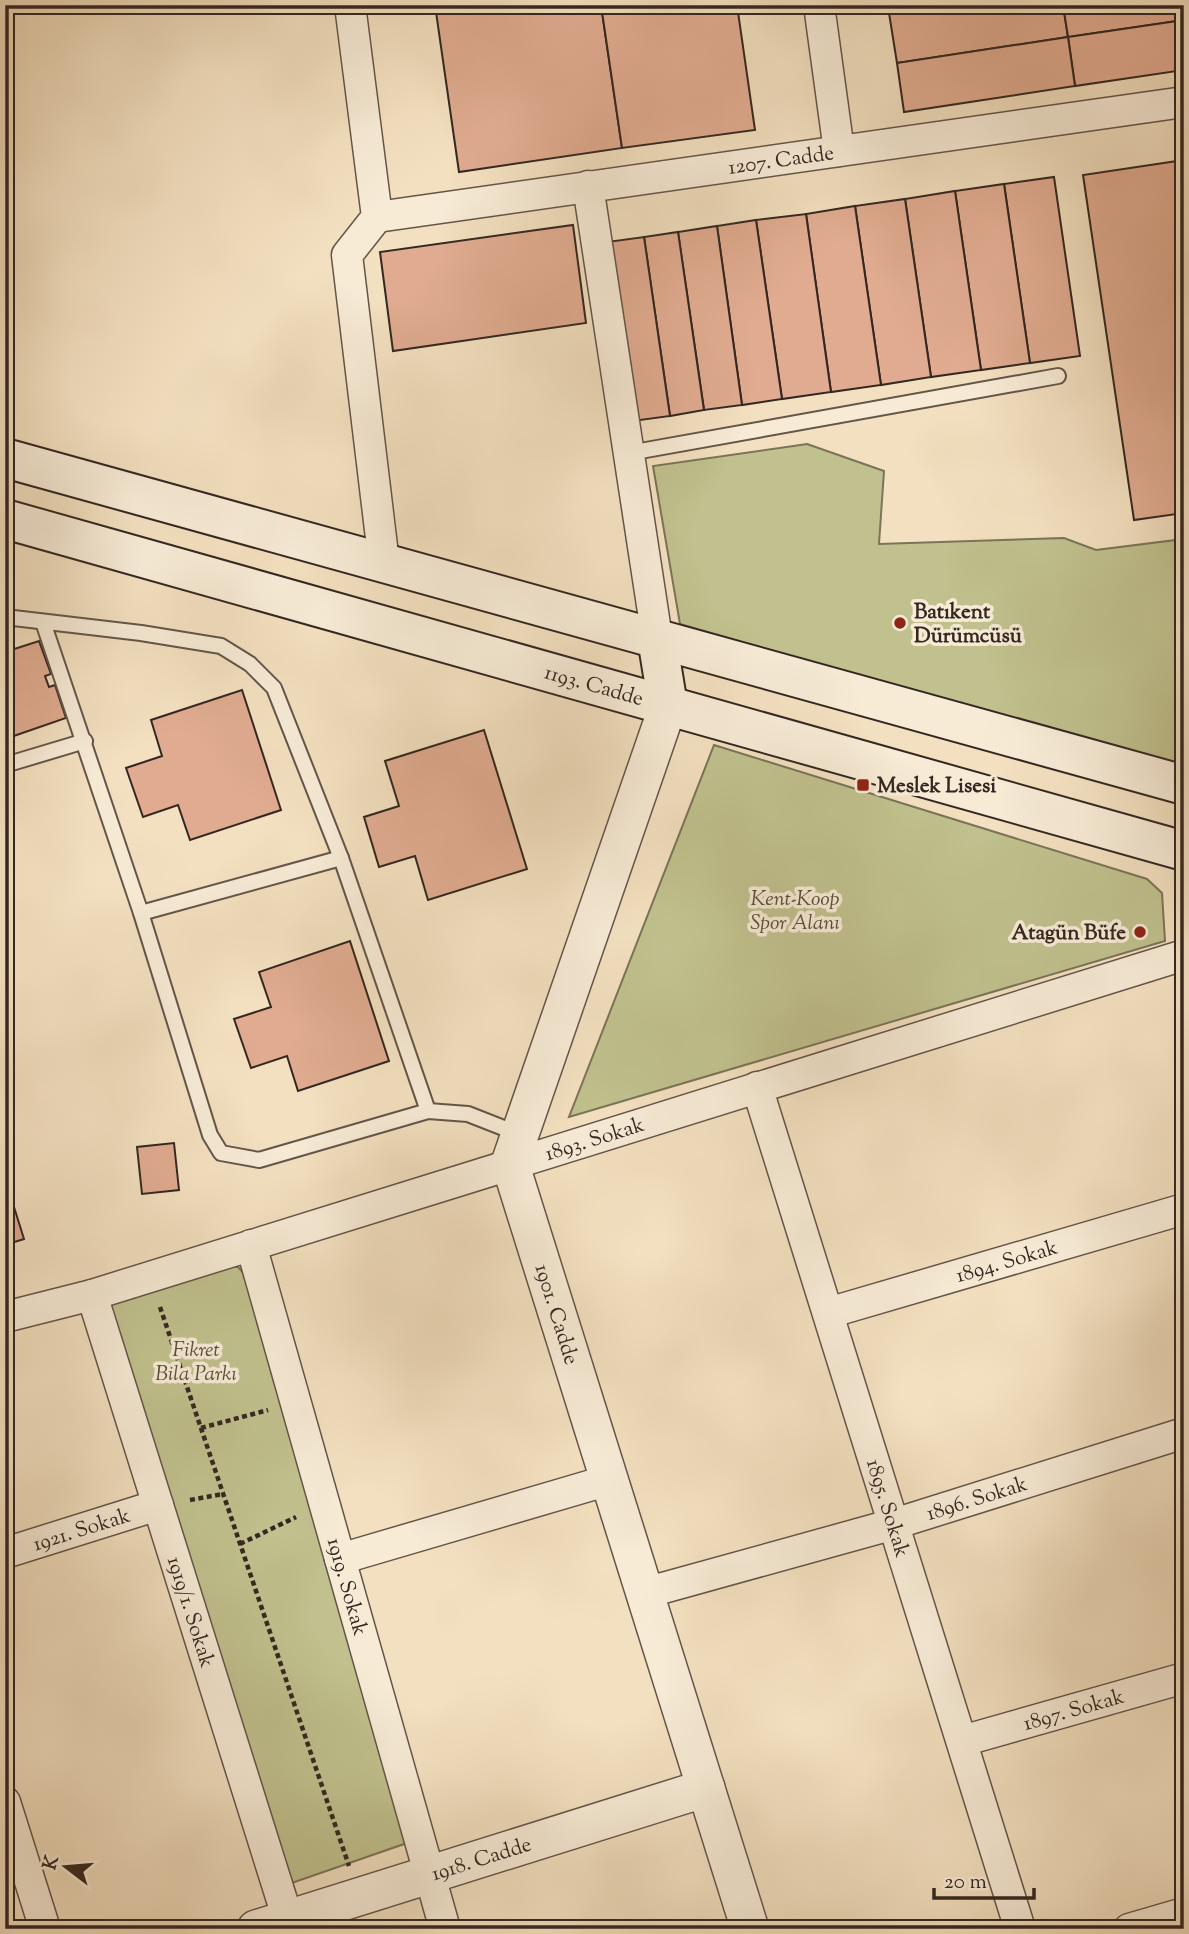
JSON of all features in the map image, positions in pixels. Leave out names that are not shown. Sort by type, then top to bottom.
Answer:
[{"type":"main road","points":[[5,458],[1184,785]]},
{"type":"main road","name":"1193. Cadde","points":[[5,519],[1184,851]]},
{"type":"main road","points":[[657,638],[668,706]]},
{"type":"street","points":[[350,5],[377,216],[347,255],[383,563]]},
{"type":"street","points":[[819,5],[839,151]]},
{"type":"street","name":"1207. Cadde","points":[[377,216],[1184,102]]},
{"type":"street","points":[[588,186],[657,638]]},
{"type":"street","points":[[515,1149],[668,706]]},
{"type":"street","name":"1893. Sokak","points":[[5,1317],[92,1295],[251,1245],[515,1149],[757,1087],[1184,955]]},
{"type":"street","name":"1895. Sokak","points":[[757,1087],[1020,1929]]},
{"type":"street","name":"1901. Cadde","points":[[515,1149],[610,1480],[750,1929]]},
{"type":"street","name":"1894. Sokak","points":[[828,1312],[1184,1209]]},
{"type":"street","name":"1919. Sokak","points":[[251,1245],[445,1929]]},
{"type":"street","name":"1919/1. Sokak","points":[[92,1295],[158,1505],[278,1925]]},
{"type":"street","name":"1896. Sokak","points":[[645,1593],[894,1524],[1184,1433]]},
{"type":"street","points":[[340,1559],[610,1480]]},
{"type":"street","name":"1921. Sokak","points":[[5,1553],[158,1505]]},
{"type":"street","name":"1897. Sokak","points":[[962,1741],[1184,1678]]},
{"type":"street","name":"1918. Cadde","points":[[278,1925],[429,1874],[706,1788]]},
{"type":"street","points":[[5,1802],[45,1929]]},
{"type":"street","points":[[1129,1929],[1184,1913]]},
{"type":"lane","points":[[629,453],[1058,376]]},
{"type":"lane","points":[[5,617],[141,633],[221,646],[250,664],[274,688],[341,859],[428,1111]]},
{"type":"lane","points":[[43,622],[141,913],[210,1135],[221,1153],[259,1160],[428,1111],[468,1114],[515,1149]]},
{"type":"lane","points":[[5,765],[85,741]]},
{"type":"lane","points":[[141,913],[341,859]]},
{"type":"path","points":[[150,1277],[359,1897]]},
{"type":"path","points":[[201,1428],[295,1403]]},
{"type":"path","points":[[240,1544],[324,1503]]},
{"type":"green space","points":[[807,444],[884,471],[879,544],[1064,538],[1096,550],[1184,539],[1184,772],[680,624],[653,466]]},
{"type":"green space","name":"Kent-Koop Spor Alanı","points":[[714,745],[1147,879],[1162,893],[1165,941],[569,1117]]},
{"type":"green space","name":"Fikret Bila Parkı","points":[[227,1266],[238,1267],[246,1276],[407,1843],[289,1884],[104,1303]]},
{"type":"building","points":[[435,5],[601,5],[622,148],[459,172]]},
{"type":"building","points":[[601,5],[737,5],[755,130],[622,148]]},
{"type":"building","points":[[888,5],[943,5],[889,13]]},
{"type":"building","points":[[943,5],[1063,5],[1068,37],[897,63],[889,13]]},
{"type":"building","points":[[1063,5],[1184,5],[1184,20],[1068,37]]},
{"type":"building","points":[[1184,20],[1184,70],[1075,86],[1068,37]]},
{"type":"building","points":[[1068,37],[1075,86],[904,112],[897,63]]},
{"type":"building","points":[[1184,160],[1184,513],[1134,520],[1083,175]]},
{"type":"building","points":[[1054,177],[1080,356],[1030,363],[1004,184]]},
{"type":"building","points":[[1004,184],[1030,363],[981,370],[955,191]]},
{"type":"building","points":[[955,191],[981,370],[931,377],[905,199]]},
{"type":"building","points":[[905,199],[931,377],[881,385],[855,206]]},
{"type":"building","points":[[855,206],[881,385],[831,392],[806,214]]},
{"type":"building","points":[[806,214],[831,392],[782,399],[756,220]]},
{"type":"building","points":[[756,220],[782,399],[742,405],[717,226]]},
{"type":"building","points":[[573,225],[586,323],[393,351],[380,252]]},
{"type":"building","points":[[717,226],[742,405],[704,410],[678,232]]},
{"type":"building","points":[[678,232],[704,410],[670,416],[644,237]]},
{"type":"building","points":[[644,237],[670,416],[633,421],[607,242]]},
{"type":"building","points":[[39,641],[51,674],[45,676],[49,687],[55,685],[66,718],[5,739],[5,652]]},
{"type":"building","points":[[242,690],[281,810],[190,840],[178,805],[143,817],[126,768],[162,756],[151,720]]},
{"type":"building","points":[[484,730],[527,869],[428,900],[415,856],[379,867],[364,817],[399,806],[385,761]]},
{"type":"building","points":[[350,941],[389,1061],[298,1091],[287,1056],[251,1068],[234,1019],[271,1007],[259,972]]},
{"type":"building","points":[[174,1143],[179,1190],[142,1194],[137,1147]]},
{"type":"building","points":[[5,1178],[24,1239],[5,1245]]},
{"type":"place","name":"Batıkent Dürümcüsü","points":[[900,623]]},
{"type":"place","name":"Meslek Lisesi","points":[[863,785]]},
{"type":"place","name":"Atagün Büfe","points":[[1140,932]]}]
